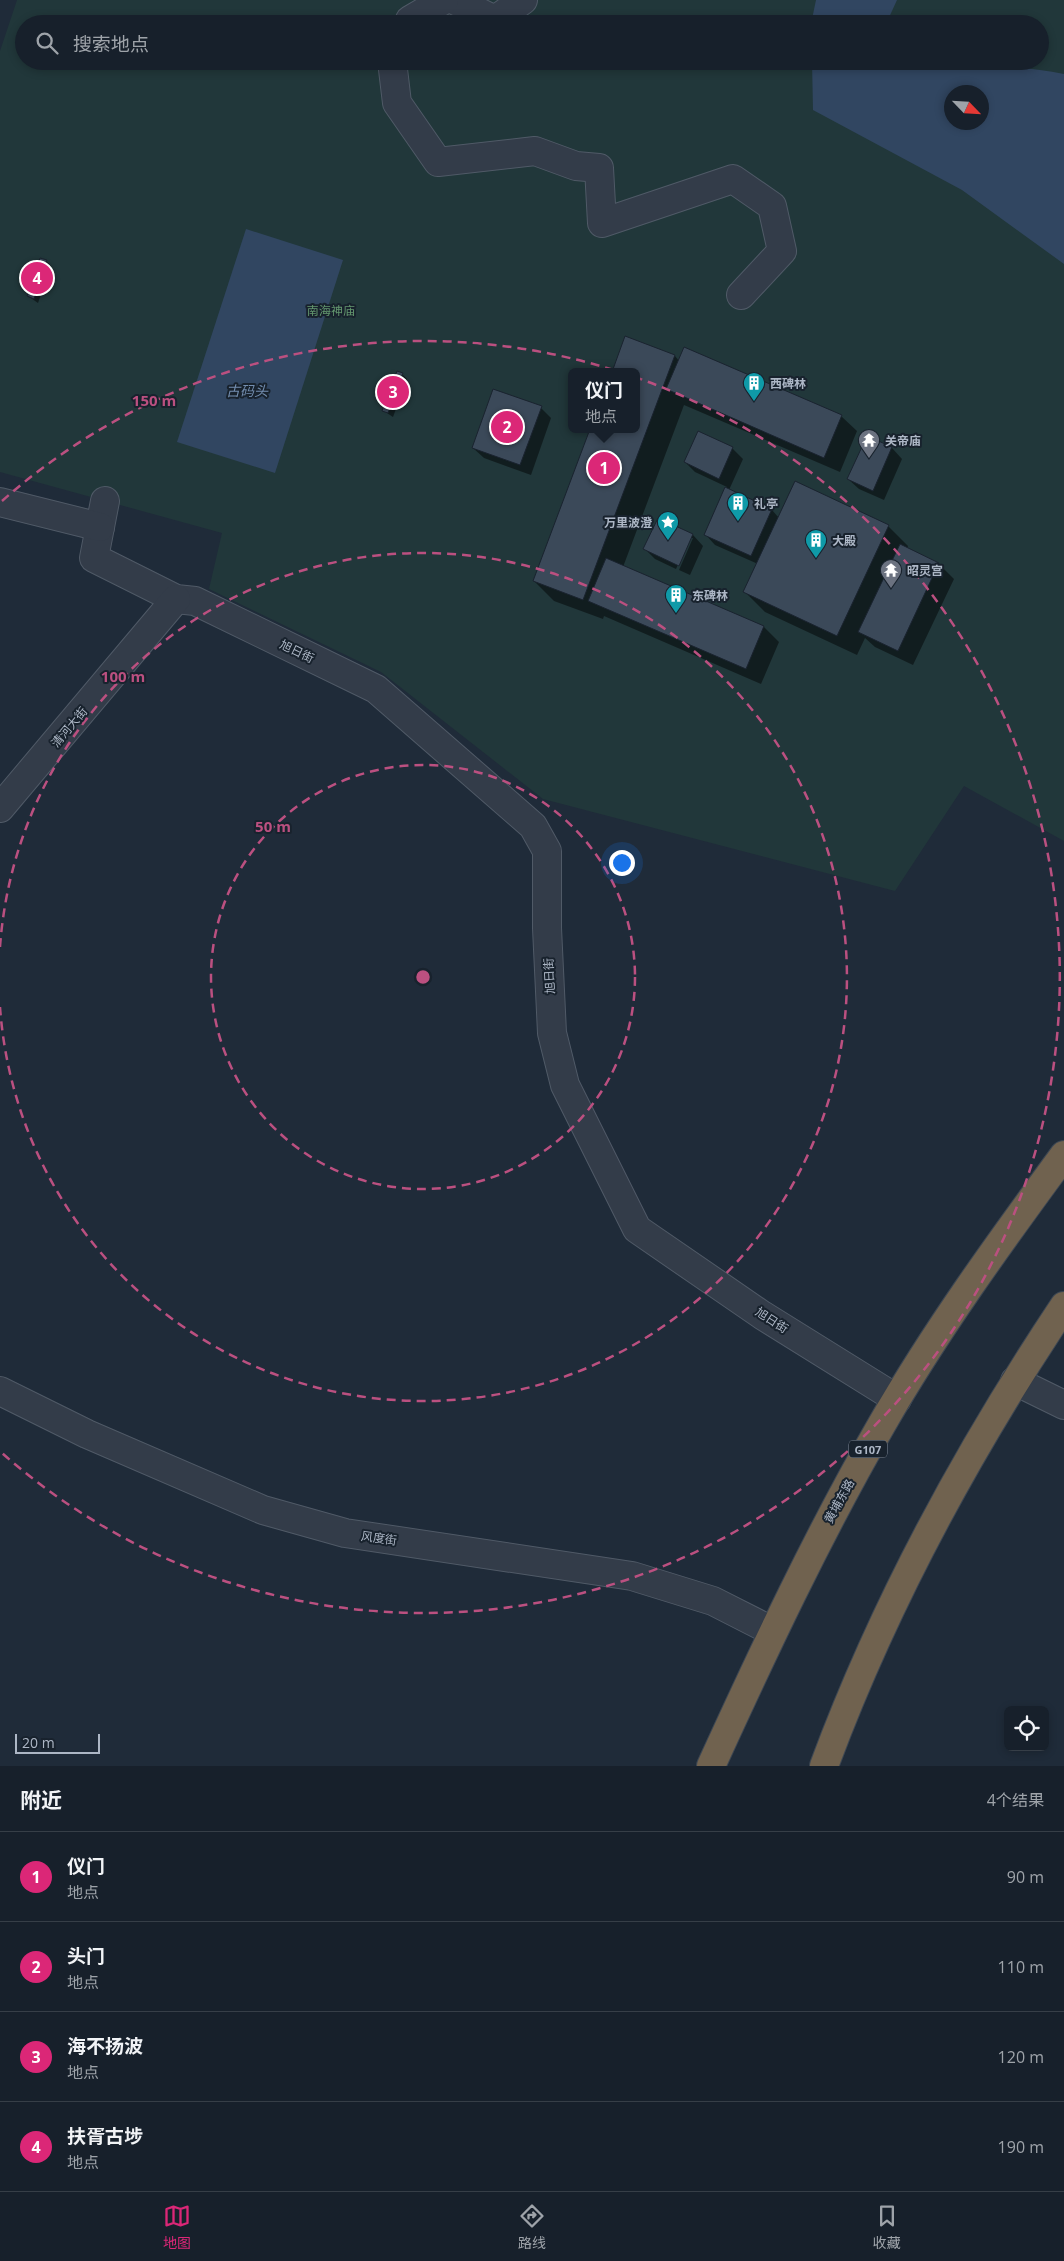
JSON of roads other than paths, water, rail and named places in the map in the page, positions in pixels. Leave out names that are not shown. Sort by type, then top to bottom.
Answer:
[{"type":"highway","name":"黄埔东路","points":[[711,1766],[772,1631],[826,1524],[897,1399],[984,1264],[1064,1154]]},
{"type":"highway","points":[[824,1766],[840,1724],[892,1606],[926,1537],[1015,1381],[1064,1306]]},
{"type":"street","points":[[418,15],[444,0]]},
{"type":"street","points":[[454,0],[485,15]]},
{"type":"street","points":[[502,15],[523,0]]},
{"type":"street","points":[[393,70],[397,103],[438,162],[535,151],[576,166],[599,168],[602,223],[733,179],[741,184],[772,206],[782,251],[741,295]]},
{"type":"street","name":"旭日街","points":[[0,502],[102,514],[94,558],[176,600],[195,601],[376,689],[533,826],[547,851],[547,928],[552,1033],[565,1084],[637,1229],[762,1314],[897,1399]]},
{"type":"street","name":"清河大街","points":[[0,808],[176,600]]},
{"type":"street","points":[[1015,1381],[1064,1405]]},
{"type":"street","name":"风度街","points":[[0,1391],[87,1434],[263,1510],[344,1533],[632,1576],[712,1601],[772,1631]]},
{"type":"water","points":[[816,0],[897,0],[890,15],[813,15]]},
{"type":"water","points":[[812,70],[1039,70],[1064,74],[1064,264],[962,190],[813,110]]},
{"type":"water","name":"古码头","points":[[246,229],[343,260],[275,473],[177,442]]},
{"type":"place","name":"扶胥古埗","points":[[37,278]]},
{"type":"place","name":"海不扬波","points":[[393,392]]},
{"type":"place","name":"西碑林","points":[[754,402]]},
{"type":"place","name":"头门","points":[[507,427]]},
{"type":"place","name":"关帝庙","points":[[869,459]]},
{"type":"place","name":"仪门","points":[[604,468]]},
{"type":"place","name":"礼亭","points":[[738,522]]},
{"type":"place","name":"万里波澄","points":[[668,541]]},
{"type":"place","name":"大殿","points":[[816,559]]},
{"type":"place","name":"昭灵宫","points":[[891,589]]},
{"type":"place","name":"东碑林","points":[[676,614]]},
{"type":"park label","name":"南海神庙","points":[[331,310]]}]
